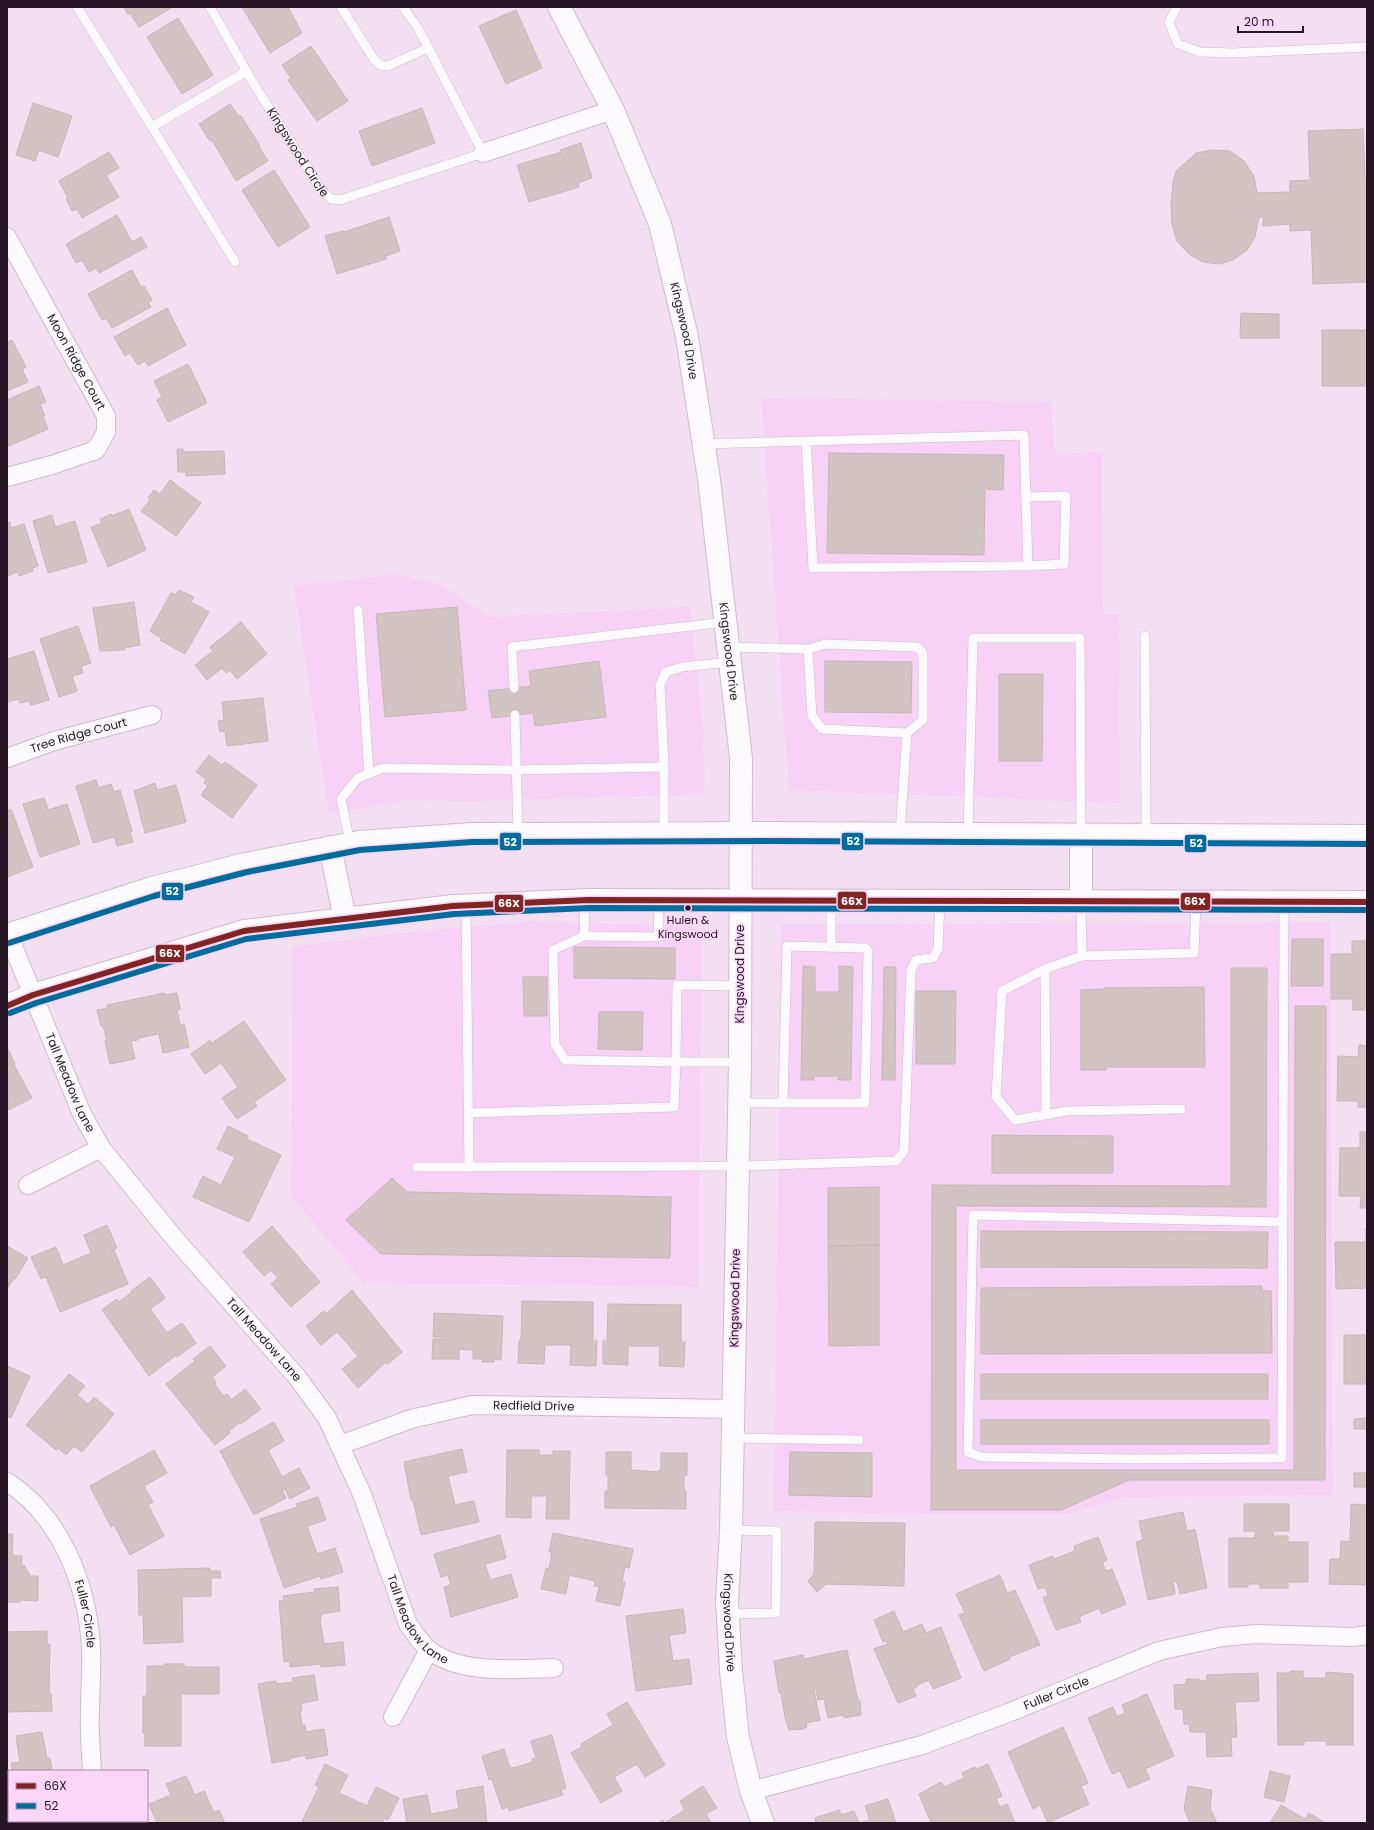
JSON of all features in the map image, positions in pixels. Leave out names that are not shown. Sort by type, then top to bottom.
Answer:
[{"type":"main road","name":"Kingswood Drive","points":[[559,7],[613,110],[660,224],[687,337],[710,487],[742,758],[740,1062],[728,1614],[731,1671],[738,1737],[752,1791],[763,1823]]},
{"type":"main road","points":[[7,934],[152,888],[245,864],[340,845],[472,834],[900,833],[1367,836]]},
{"type":"main road","points":[[1081,834],[1081,902]]},
{"type":"main road","points":[[340,845],[345,919]]},
{"type":"main road","points":[[7,1006],[32,995],[244,931],[466,906],[585,900],[1367,902]]},
{"type":"street","name":"Kingswood Circle","points":[[483,153],[613,110]]},
{"type":"street","name":"Moon Ridge Court","points":[[7,237],[106,416],[106,432],[96,450],[52,465],[7,477]]},
{"type":"street","name":"Tree Ridge Court","points":[[7,758],[54,741],[152,715]]},
{"type":"street","name":"Tall Meadow Lane","points":[[7,934],[82,1114],[101,1148],[175,1239],[297,1377],[327,1418],[362,1494],[408,1624],[429,1650],[442,1658],[460,1664],[497,1669],[554,1668]]},
{"type":"street","points":[[28,1185],[101,1148]]},
{"type":"street","name":"Redfield Drive","points":[[340,1445],[411,1419],[472,1405],[733,1409]]},
{"type":"street","name":"Fuller Circle","points":[[7,1482],[46,1517],[68,1554],[83,1595],[91,1646],[90,1716],[92,1770]]},
{"type":"street","name":"Fuller Circle","points":[[752,1791],[922,1745],[1008,1713],[1159,1651],[1222,1637],[1256,1634],[1352,1637],[1367,1635]]},
{"type":"street","points":[[393,1717],[429,1650]]},
{"type":"lane","points":[[77,7],[235,262]]},
{"type":"lane","name":"Kingswood Circle","points":[[210,7],[246,71],[322,191],[331,199],[340,200],[483,153]]},
{"type":"lane","points":[[341,7],[373,58],[380,65],[388,66],[428,48]]},
{"type":"lane","points":[[403,7],[418,28],[483,153]]},
{"type":"lane","points":[[1177,7],[1169,22],[1178,44],[1200,52],[1233,53],[1367,47]]},
{"type":"lane","points":[[152,127],[246,71]]},
{"type":"lane","points":[[703,444],[1024,436],[1028,566]]},
{"type":"lane","points":[[806,441],[813,568],[1028,566],[1064,564],[1066,496],[1026,497]]},
{"type":"lane","points":[[358,610],[369,774]]},
{"type":"lane","points":[[514,688],[512,647],[725,622]]},
{"type":"lane","points":[[1145,636],[1146,834]]},
{"type":"lane","points":[[968,834],[973,638],[1080,638],[1081,834]]},
{"type":"lane","points":[[664,833],[664,767],[660,685],[666,672],[729,655],[808,649],[826,644],[917,647],[923,653],[923,720],[907,733],[822,729],[812,716],[808,649]]},
{"type":"lane","points":[[515,715],[518,834]]},
{"type":"lane","points":[[900,833],[907,733]]},
{"type":"lane","points":[[340,845],[341,799],[358,778],[383,768],[516,770],[664,767]]},
{"type":"lane","points":[[584,936],[585,900]]},
{"type":"lane","points":[[659,900],[658,937],[584,936],[553,950],[555,1044],[565,1060],[740,1062]]},
{"type":"lane","points":[[831,901],[831,947]]},
{"type":"lane","points":[[418,1167],[738,1166],[896,1161],[904,1151],[911,970],[916,960],[933,958],[938,949],[940,902]]},
{"type":"lane","points":[[1081,902],[1082,956]]},
{"type":"lane","points":[[1181,1109],[1067,1111],[1015,1120],[996,1097],[1002,991],[1045,969],[1082,956],[1194,953],[1196,902]]},
{"type":"lane","points":[[1282,1222],[1083,1216],[973,1215],[968,1452],[980,1457],[1139,1459],[1282,1458],[1284,1353],[1282,1222],[1284,902]]},
{"type":"lane","points":[[466,906],[469,1167]]},
{"type":"lane","points":[[739,1103],[863,1104],[866,1100],[868,951],[866,948],[789,946],[787,948],[783,1103]]},
{"type":"lane","points":[[1045,969],[1046,1115]]},
{"type":"lane","points":[[469,1113],[674,1107],[677,985],[740,986]]},
{"type":"lane","points":[[732,1438],[859,1440]]},
{"type":"lane","points":[[728,1614],[776,1613],[777,1531],[731,1530]]},
{"type":"shaded area","points":[[761,398],[1051,402],[1055,454],[1102,452],[1103,615],[1119,615],[1120,803],[789,790]]},
{"type":"shaded area","points":[[395,574],[441,585],[489,617],[690,607],[703,728],[705,795],[470,801],[407,800],[329,814],[294,586]]},
{"type":"shaded area","points":[[531,921],[692,926],[702,938],[698,1287],[364,1283],[291,1196],[292,947],[420,931]]},
{"type":"shaded area","points":[[1330,922],[1333,1495],[1126,1497],[1069,1514],[930,1514],[774,1511],[781,924]]},
{"type":"building","points":[[124,7],[171,8],[139,27],[130,13],[128,15]]},
{"type":"building","points":[[242,7],[288,7],[302,33],[270,53]]},
{"type":"building","points":[[516,10],[542,68],[506,84],[479,26]]},
{"type":"building","points":[[178,18],[213,75],[182,94],[147,37]]},
{"type":"building","points":[[311,46],[348,101],[317,121],[288,80],[291,78],[282,65]]},
{"type":"building","points":[[33,103],[72,116],[58,157],[39,150],[35,161],[16,155]]},
{"type":"building","points":[[230,104],[239,117],[241,116],[268,161],[236,181],[212,140],[210,141],[199,124]]},
{"type":"building","points":[[422,108],[435,143],[372,166],[359,131]]},
{"type":"building","points":[[1363,129],[1365,180],[1367,180],[1367,282],[1313,284],[1311,230],[1290,231],[1290,224],[1263,226],[1263,217],[1259,217],[1255,237],[1247,250],[1233,260],[1219,264],[1203,262],[1189,254],[1177,241],[1172,224],[1171,203],[1173,183],[1176,171],[1196,153],[1213,150],[1230,151],[1244,161],[1254,176],[1257,193],[1290,192],[1290,181],[1310,180],[1308,131]]},
{"type":"building","points":[[581,143],[592,178],[578,183],[579,187],[529,202],[517,165],[562,152],[560,150]]},
{"type":"building","points":[[109,152],[119,168],[106,175],[119,197],[82,218],[77,209],[72,211],[66,199],[68,198],[59,181]]},
{"type":"building","points":[[274,170],[310,227],[278,247],[242,190]]},
{"type":"building","points":[[117,215],[132,242],[141,237],[147,247],[99,273],[96,268],[89,272],[82,260],[76,263],[66,244]]},
{"type":"building","points":[[389,217],[400,251],[386,256],[386,259],[337,274],[325,236],[344,232]]},
{"type":"building","points":[[132,270],[141,287],[144,286],[152,300],[148,302],[151,307],[112,328],[106,318],[102,320],[88,294]]},
{"type":"building","points":[[167,308],[186,345],[148,366],[145,361],[138,365],[130,353],[125,356],[114,337]]},
{"type":"building","points":[[1241,313],[1279,314],[1279,338],[1240,338]]},
{"type":"building","points":[[1322,330],[1367,330],[1367,386],[1322,386]]},
{"type":"building","points":[[12,340],[26,367],[22,369],[28,382],[7,391],[7,343]]},
{"type":"building","points":[[188,364],[207,403],[168,422],[157,400],[162,397],[154,381]]},
{"type":"building","points":[[39,386],[46,402],[40,404],[48,429],[9,446],[7,441],[7,400]]},
{"type":"building","points":[[177,449],[183,449],[183,452],[224,451],[225,474],[186,476],[186,472],[178,472]]},
{"type":"building","points":[[829,453],[1004,455],[1003,490],[985,489],[984,555],[827,553]]},
{"type":"building","points":[[170,480],[201,503],[176,536],[141,511],[150,500],[148,498],[154,490],[160,494]]},
{"type":"building","points":[[129,509],[146,550],[108,567],[91,527],[102,523],[100,519]]},
{"type":"building","points":[[52,515],[55,527],[75,521],[87,562],[48,573],[33,521]]},
{"type":"building","points":[[10,522],[11,528],[24,524],[38,566],[32,568],[33,571],[19,576],[17,572],[7,576],[7,523]]},
{"type":"building","points":[[179,590],[194,597],[191,602],[209,612],[185,654],[160,640],[161,638],[150,631],[171,593],[176,595]]},
{"type":"building","points":[[134,602],[140,645],[124,648],[125,650],[100,651],[93,608]]},
{"type":"building","points":[[457,607],[466,710],[385,717],[376,614]]},
{"type":"building","points":[[241,622],[267,654],[237,679],[230,670],[226,673],[222,668],[207,680],[195,665],[213,651],[210,647]]},
{"type":"building","points":[[78,626],[91,663],[81,666],[83,673],[72,676],[77,691],[59,697],[40,639]]},
{"type":"building","points":[[34,651],[49,700],[31,705],[29,701],[20,703],[19,699],[7,702],[7,659]]},
{"type":"building","points":[[599,661],[606,717],[535,726],[533,713],[492,718],[488,691],[531,686],[529,671]]},
{"type":"building","points":[[825,661],[912,662],[911,713],[825,712]]},
{"type":"building","points":[[999,674],[1043,674],[1042,761],[999,761]]},
{"type":"building","points":[[263,698],[268,741],[227,746],[225,731],[220,732],[218,721],[224,720],[222,702]]},
{"type":"building","points":[[209,755],[222,765],[225,762],[257,785],[232,818],[201,795],[208,786],[204,783],[206,779],[196,772]]},
{"type":"building","points":[[96,780],[98,788],[111,784],[114,792],[120,790],[132,831],[130,832],[133,842],[117,846],[114,837],[93,843],[76,786]]},
{"type":"building","points":[[155,783],[157,790],[176,785],[186,822],[145,833],[134,791]]},
{"type":"building","points":[[44,798],[48,810],[67,804],[80,844],[40,857],[23,804]]},
{"type":"building","points":[[11,809],[33,867],[7,877],[7,811]]},
{"type":"building","points":[[1292,939],[1323,939],[1323,986],[1291,986]]},
{"type":"building","points":[[1352,941],[1367,941],[1367,1010],[1353,1010],[1353,999],[1331,999],[1331,954],[1352,954]]},
{"type":"building","points":[[574,947],[675,948],[675,979],[574,978]]},
{"type":"building","points":[[803,966],[815,967],[815,992],[839,992],[839,966],[853,967],[851,1080],[838,1080],[838,1076],[814,1076],[814,1080],[801,1080]]},
{"type":"building","points":[[884,967],[896,967],[895,1080],[882,1080]]},
{"type":"building","points":[[1231,968],[1267,968],[1266,1207],[956,1206],[956,1470],[1294,1470],[1295,1006],[1326,1006],[1325,1480],[1129,1480],[1061,1510],[931,1510],[932,1185],[1231,1186]]},
{"type":"building","points":[[523,977],[547,977],[547,1016],[524,1016]]},
{"type":"building","points":[[1204,987],[1205,1067],[1106,1067],[1106,1070],[1081,1070],[1081,990],[1105,988]]},
{"type":"building","points":[[916,991],[956,991],[955,1064],[916,1064]]},
{"type":"building","points":[[164,993],[165,995],[177,993],[180,1009],[177,1010],[180,1025],[184,1024],[189,1047],[163,1053],[159,1034],[138,1038],[138,1040],[131,1041],[135,1059],[110,1064],[105,1041],[107,1041],[97,1010],[108,1008],[107,1005]]},
{"type":"building","points":[[599,1012],[643,1012],[642,1050],[598,1049]]},
{"type":"building","points":[[244,1021],[286,1080],[254,1102],[257,1106],[237,1119],[222,1098],[238,1087],[221,1063],[205,1074],[191,1054],[210,1040],[212,1043]]},
{"type":"building","points":[[1359,1045],[1367,1046],[1367,1107],[1358,1107],[1358,1101],[1337,1101],[1338,1056],[1358,1057]]},
{"type":"building","points":[[7,1047],[15,1064],[14,1065],[32,1098],[8,1110]]},
{"type":"building","points":[[228,1126],[248,1136],[247,1139],[281,1155],[249,1222],[193,1197],[203,1176],[221,1185],[235,1157],[217,1149]]},
{"type":"building","points":[[1360,1132],[1367,1132],[1367,1208],[1360,1208],[1361,1196],[1339,1196],[1340,1148],[1360,1148]]},
{"type":"building","points":[[992,1135],[1113,1136],[1113,1173],[992,1173]]},
{"type":"building","points":[[392,1178],[407,1192],[671,1197],[670,1258],[381,1254],[346,1220]]},
{"type":"building","points":[[879,1187],[879,1245],[828,1246],[828,1188]]},
{"type":"building","points":[[107,1225],[117,1248],[105,1252],[105,1254],[114,1250],[128,1284],[60,1312],[46,1277],[41,1279],[31,1257],[56,1247],[63,1265],[91,1253],[84,1235]]},
{"type":"building","points":[[272,1226],[320,1282],[291,1307],[271,1284],[278,1278],[271,1270],[264,1276],[243,1252]]},
{"type":"building","points":[[1366,1228],[1367,1288],[1336,1289],[1335,1242],[1366,1242]]},
{"type":"building","points":[[981,1231],[1268,1232],[1267,1268],[981,1267]]},
{"type":"building","points":[[879,1245],[879,1345],[829,1346],[828,1246]]},
{"type":"building","points":[[7,1246],[28,1258],[7,1289]]},
{"type":"building","points":[[150,1277],[165,1298],[150,1309],[167,1333],[182,1323],[196,1343],[177,1357],[176,1355],[149,1376],[102,1310],[117,1299],[119,1302]]},
{"type":"building","points":[[1262,1286],[1262,1291],[1271,1291],[1272,1353],[981,1354],[981,1288]]},
{"type":"building","points":[[352,1290],[402,1352],[388,1364],[386,1362],[358,1388],[342,1369],[358,1356],[337,1332],[321,1345],[306,1326],[324,1311],[326,1314]]},
{"type":"building","points":[[522,1301],[593,1302],[593,1341],[597,1341],[596,1366],[570,1365],[571,1345],[545,1345],[544,1364],[518,1363],[519,1340],[521,1340]]},
{"type":"building","points":[[608,1304],[681,1305],[681,1342],[685,1342],[684,1367],[659,1366],[660,1346],[628,1346],[628,1365],[603,1364],[603,1341],[607,1341]]},
{"type":"building","points":[[434,1313],[503,1316],[501,1360],[494,1359],[494,1362],[482,1362],[483,1359],[473,1359],[473,1350],[459,1349],[459,1359],[432,1359],[433,1339],[446,1339],[446,1337],[433,1337]]},
{"type":"building","points":[[1344,1335],[1367,1335],[1367,1384],[1344,1384]]},
{"type":"building","points":[[210,1346],[226,1366],[212,1377],[216,1383],[214,1384],[224,1396],[227,1394],[231,1400],[245,1389],[261,1409],[241,1424],[240,1422],[229,1431],[230,1433],[215,1445],[166,1384],[195,1361],[193,1359]]},
{"type":"building","points":[[7,1366],[30,1376],[11,1418],[7,1416]]},
{"type":"building","points":[[69,1374],[85,1386],[77,1395],[88,1404],[94,1397],[114,1414],[82,1452],[74,1446],[66,1455],[58,1448],[56,1450],[26,1425]]},
{"type":"building","points":[[981,1374],[1268,1374],[1268,1399],[981,1399]]},
{"type":"building","points":[[1367,1418],[1367,1429],[1354,1429],[1354,1419]]},
{"type":"building","points":[[981,1420],[1269,1420],[1269,1444],[981,1444]]},
{"type":"building","points":[[274,1422],[284,1441],[268,1450],[282,1477],[299,1468],[310,1488],[290,1499],[285,1489],[282,1490],[286,1498],[254,1515],[220,1451]]},
{"type":"building","points":[[462,1449],[467,1472],[448,1476],[455,1505],[474,1501],[479,1522],[421,1535],[413,1500],[411,1500],[404,1462]]},
{"type":"building","points":[[154,1450],[167,1473],[144,1486],[153,1502],[148,1505],[164,1536],[130,1555],[114,1525],[111,1527],[90,1486]]},
{"type":"building","points":[[507,1450],[539,1450],[539,1455],[553,1455],[553,1451],[570,1451],[569,1519],[546,1519],[547,1496],[531,1496],[531,1518],[506,1517]]},
{"type":"building","points":[[606,1452],[631,1452],[631,1470],[659,1472],[659,1470],[661,1470],[661,1453],[687,1453],[687,1475],[684,1475],[686,1509],[605,1508],[605,1491],[608,1491]]},
{"type":"building","points":[[790,1452],[872,1453],[872,1497],[789,1495]]},
{"type":"building","points":[[1354,1473],[1367,1473],[1367,1487],[1354,1487]]},
{"type":"building","points":[[318,1497],[326,1520],[307,1526],[317,1554],[335,1548],[343,1572],[321,1579],[320,1576],[284,1588],[260,1519],[297,1507],[296,1504]]},
{"type":"building","points":[[1244,1504],[1289,1504],[1289,1531],[1273,1531],[1273,1536],[1288,1536],[1288,1542],[1308,1542],[1308,1582],[1288,1582],[1288,1588],[1260,1588],[1260,1584],[1248,1584],[1248,1587],[1229,1587],[1229,1538],[1255,1538],[1255,1531],[1244,1531]]},
{"type":"building","points":[[1351,1504],[1367,1505],[1367,1585],[1329,1584],[1330,1559],[1340,1559],[1341,1541],[1350,1542]]},
{"type":"building","points":[[1183,1512],[1187,1531],[1195,1529],[1207,1588],[1180,1594],[1177,1581],[1173,1582],[1175,1594],[1148,1600],[1136,1542],[1143,1540],[1139,1521]]},
{"type":"building","points":[[815,1522],[905,1523],[904,1586],[826,1584],[817,1592],[808,1581],[814,1574]]},
{"type":"building","points":[[553,1533],[633,1549],[629,1568],[625,1567],[622,1582],[625,1582],[620,1606],[596,1601],[599,1587],[594,1586],[595,1581],[569,1575],[566,1594],[541,1589],[546,1568],[549,1569],[552,1552],[549,1552]]},
{"type":"building","points":[[7,1534],[13,1534],[12,1556],[22,1556],[21,1567],[24,1565],[30,1576],[38,1576],[38,1601],[20,1600],[20,1602],[7,1602]]},
{"type":"building","points":[[500,1535],[506,1558],[485,1564],[490,1580],[511,1574],[518,1597],[451,1617],[444,1587],[451,1585],[448,1575],[441,1577],[434,1554]]},
{"type":"building","points":[[1098,1537],[1107,1560],[1102,1562],[1106,1571],[1112,1569],[1126,1604],[1102,1614],[1099,1608],[1079,1617],[1081,1622],[1056,1630],[1043,1598],[1048,1595],[1045,1587],[1038,1589],[1029,1565],[1053,1556],[1054,1559],[1075,1551],[1074,1546]]},
{"type":"building","points":[[210,1568],[210,1571],[220,1571],[221,1578],[211,1578],[211,1596],[182,1597],[183,1642],[144,1644],[143,1615],[139,1615],[138,1570]]},
{"type":"building","points":[[1000,1575],[1007,1593],[1015,1590],[1040,1645],[1009,1657],[1010,1659],[984,1671],[959,1615],[965,1613],[956,1594]]},
{"type":"building","points":[[338,1587],[340,1611],[321,1614],[320,1620],[324,1644],[343,1642],[345,1665],[321,1667],[321,1664],[290,1667],[290,1661],[284,1662],[279,1601],[284,1601],[283,1596],[315,1592],[314,1589]]},
{"type":"building","points":[[683,1609],[686,1633],[669,1635],[673,1661],[689,1659],[692,1684],[636,1691],[626,1616]]},
{"type":"building","points":[[894,1611],[903,1632],[922,1624],[926,1633],[941,1627],[961,1678],[933,1689],[929,1680],[917,1685],[917,1687],[913,1689],[916,1696],[898,1703],[874,1649],[888,1644],[887,1641],[883,1642],[874,1620]]},
{"type":"building","points":[[47,1631],[47,1644],[50,1644],[49,1694],[51,1694],[52,1711],[7,1712],[7,1632]]},
{"type":"building","points":[[847,1650],[858,1700],[860,1701],[861,1715],[844,1718],[844,1715],[828,1718],[824,1699],[818,1700],[816,1689],[814,1690],[820,1720],[806,1723],[807,1727],[803,1729],[789,1730],[781,1693],[779,1693],[774,1661],[803,1655],[804,1659]]},
{"type":"building","points":[[164,1664],[184,1664],[184,1667],[219,1667],[219,1694],[181,1694],[181,1746],[145,1746],[145,1734],[143,1733],[143,1696],[147,1696],[147,1666],[164,1666]]},
{"type":"building","points":[[1290,1671],[1303,1671],[1303,1678],[1326,1678],[1326,1672],[1353,1674],[1353,1745],[1327,1745],[1327,1741],[1304,1741],[1304,1745],[1278,1745],[1277,1673],[1290,1673]]},
{"type":"building","points":[[1258,1673],[1259,1701],[1235,1702],[1237,1737],[1231,1737],[1232,1756],[1207,1757],[1206,1732],[1190,1732],[1189,1724],[1184,1724],[1183,1709],[1175,1709],[1174,1685],[1186,1684],[1186,1679],[1199,1679],[1199,1681],[1207,1681],[1207,1675]]},
{"type":"building","points":[[314,1675],[318,1700],[301,1703],[302,1710],[300,1711],[302,1725],[305,1725],[306,1732],[324,1729],[328,1755],[306,1759],[306,1755],[290,1758],[290,1760],[272,1763],[258,1684],[276,1681],[276,1684],[293,1682],[292,1678]]},
{"type":"building","points":[[1147,1694],[1174,1756],[1145,1769],[1150,1779],[1128,1788],[1120,1771],[1112,1774],[1088,1718],[1113,1707],[1117,1717],[1125,1713],[1122,1705]]},
{"type":"building","points":[[627,1702],[665,1765],[645,1777],[637,1764],[614,1777],[622,1791],[601,1803],[571,1753],[582,1747],[581,1744],[613,1725],[607,1714]]},
{"type":"building","points":[[1063,1727],[1088,1783],[1081,1786],[1089,1804],[1048,1823],[1040,1805],[1033,1809],[1008,1752]]},
{"type":"building","points":[[42,1732],[47,1758],[50,1758],[52,1770],[13,1770],[11,1763],[20,1762],[16,1736]]},
{"type":"building","points":[[552,1735],[566,1788],[561,1790],[563,1795],[509,1811],[508,1807],[502,1809],[492,1779],[489,1780],[482,1756],[504,1749],[510,1768],[517,1767],[533,1762],[532,1759],[536,1758],[531,1741]]},
{"type":"building","points":[[325,1764],[348,1775],[339,1793],[367,1806],[376,1787],[399,1798],[388,1820],[384,1818],[382,1823],[307,1823],[302,1821],[319,1787],[315,1785]]},
{"type":"building","points":[[988,1764],[1002,1796],[996,1799],[1000,1807],[1007,1804],[1015,1823],[931,1823],[919,1794],[941,1782],[944,1787],[964,1778],[962,1773],[975,1767],[977,1769]]},
{"type":"building","points":[[1270,1771],[1290,1776],[1284,1802],[1264,1797]]},
{"type":"building","points":[[186,1776],[195,1795],[204,1791],[214,1813],[219,1810],[225,1823],[157,1823],[149,1804],[171,1795],[166,1784]]},
{"type":"building","points":[[483,1786],[487,1823],[407,1823],[403,1799],[427,1795],[431,1814],[459,1809],[456,1791]]},
{"type":"building","points":[[703,1786],[717,1808],[706,1814],[711,1823],[664,1823],[685,1810],[680,1801]]},
{"type":"building","points":[[1188,1786],[1212,1790],[1210,1808],[1217,1823],[1190,1823],[1184,1809]]},
{"type":"building","points":[[8,1795],[8,1822],[16,1822],[7,1823]]},
{"type":"building","points":[[888,1799],[896,1823],[860,1823],[870,1820],[865,1806]]},
{"type":"building","points":[[1281,1805],[1305,1819],[1309,1813],[1325,1823],[1270,1823]]},
{"type":"building","points":[[839,1810],[841,1815],[854,1811],[859,1823],[816,1823],[815,1818]]},
{"type":"transit line","name":"52","points":[[9,943],[154,896],[247,872],[360,850],[472,842],[774,841],[1367,844]]},
{"type":"transit line","name":"66X","points":[[7,1006],[33,995],[244,931],[453,906],[589,900],[1367,902]]},
{"type":"transit line","name":"52","points":[[10,1013],[36,1003],[246,939],[454,914],[589,908],[1367,910]]},
{"type":"place","name":"Hulen & Kingswood","points":[[688,908]]}]
